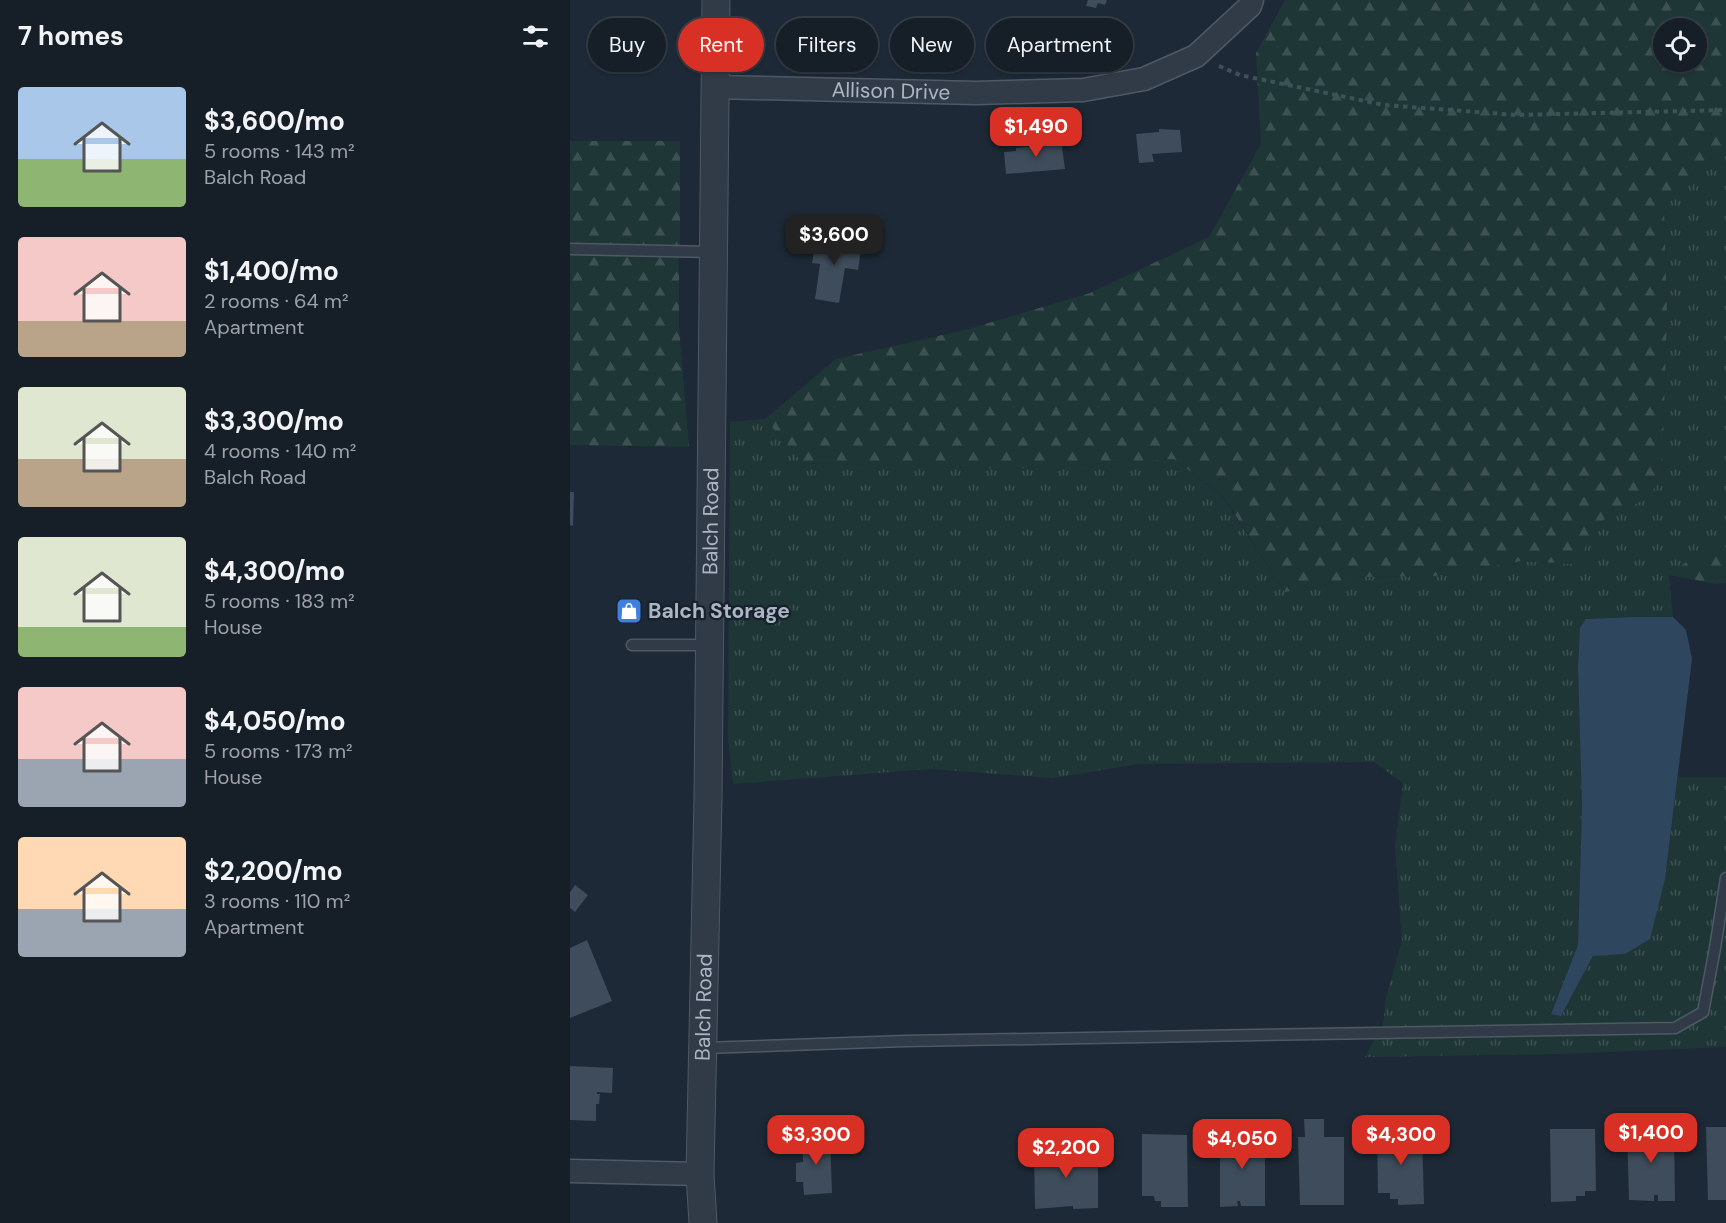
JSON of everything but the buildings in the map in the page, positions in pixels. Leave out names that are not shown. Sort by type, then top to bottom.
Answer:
[{"type":"street","name":"Balch Road","points":[[703,1223],[700,1174],[716,0]]},
{"type":"street","name":"Allison Drive","points":[[715,87],[976,93],[1083,90],[1144,79],[1196,56],[1250,6],[1252,0]]},
{"type":"street","points":[[570,1170],[700,1174]]},
{"type":"lane","points":[[570,249],[714,252]]},
{"type":"lane","points":[[632,645],[709,645]]},
{"type":"lane","points":[[703,1048],[905,1041],[1675,1028],[1702,1012],[1726,878]]},
{"type":"path","points":[[1196,56],[1240,75],[1384,105],[1516,115],[1726,110]]},
{"type":"green space","points":[[1285,0],[1726,0],[1726,156],[1703,161],[1664,206],[1667,314],[1662,480],[1641,501],[1596,524],[1577,564],[1521,561],[1435,576],[1365,577],[1285,592],[1223,496],[1174,459],[1009,469],[803,463],[765,419],[836,359],[965,330],[1090,293],[1209,237],[1261,144],[1256,53]]},
{"type":"green space","points":[[570,141],[680,141],[680,245],[570,244]]},
{"type":"green space","points":[[1726,156],[1726,547],[1695,555],[1669,575],[1673,617],[1587,619],[1578,668],[1582,806],[1578,945],[1551,1013],[1561,1016],[1593,956],[1625,954],[1665,879],[1678,777],[1726,777],[1726,1047],[1558,1054],[1365,1057],[1383,1024],[1386,997],[1402,941],[1395,845],[1403,783],[1374,762],[1139,764],[1053,778],[930,769],[733,784],[728,738],[730,422],[765,419],[803,463],[1009,469],[1174,459],[1222,496],[1285,592],[1365,577],[1435,576],[1521,561],[1577,564],[1596,524],[1641,501],[1662,480],[1667,314],[1664,206],[1703,161]]},
{"type":"green space","points":[[570,254],[679,256],[679,327],[689,447],[570,445]]},
{"type":"green space","points":[[1726,547],[1726,583],[1716,584],[1669,575],[1695,555]]},
{"type":"water","points":[[1673,617],[1686,630],[1692,659],[1665,879],[1650,939],[1625,954],[1593,956],[1561,1016],[1551,1014],[1578,945],[1582,806],[1578,668],[1580,628],[1586,619]]},
{"type":"place","name":"Balch Storage","points":[[629,611]]}]
